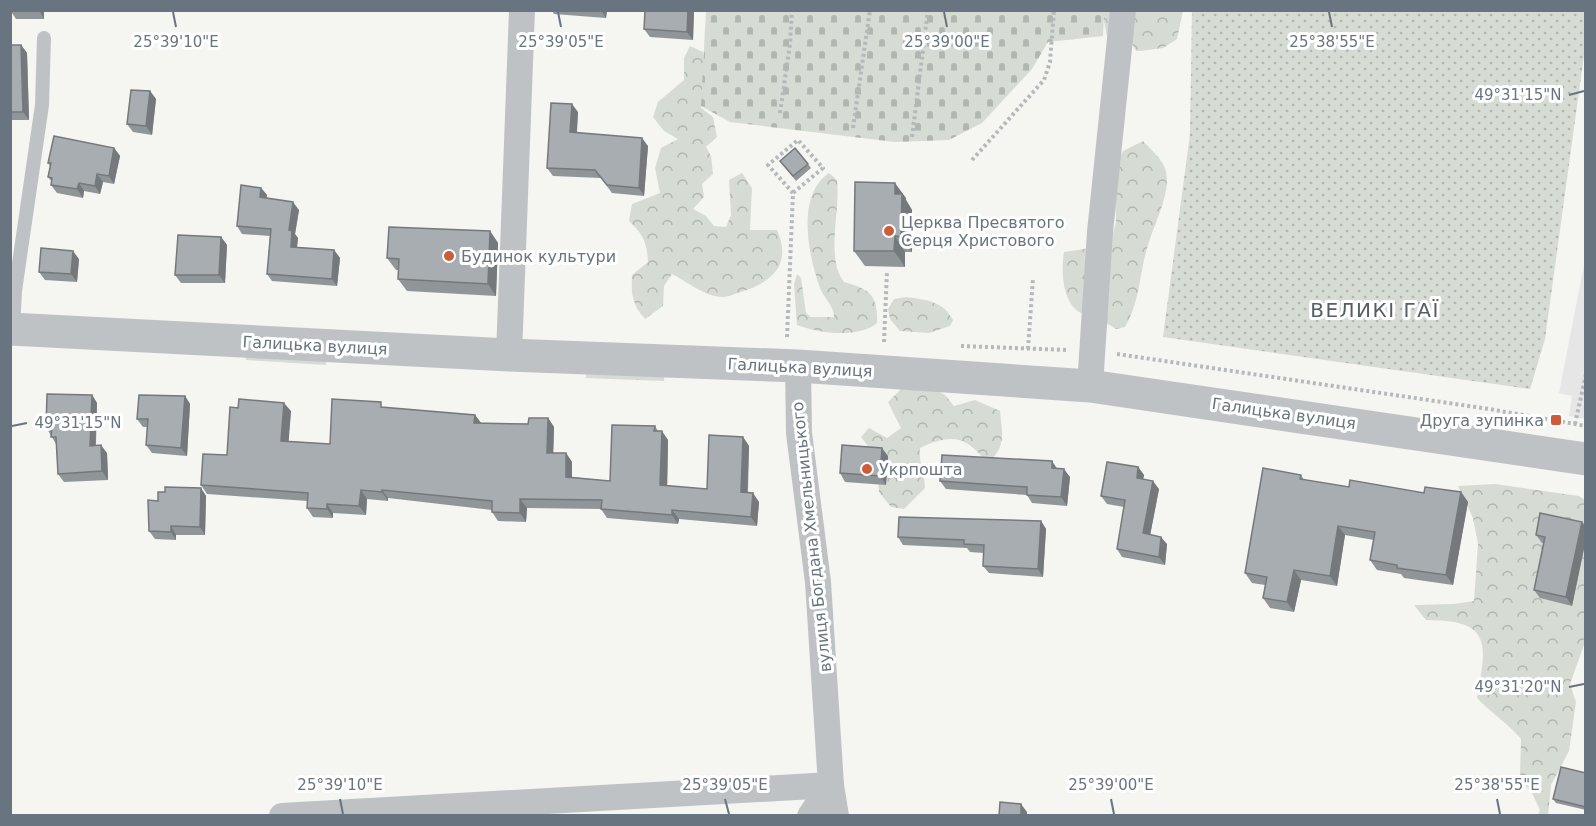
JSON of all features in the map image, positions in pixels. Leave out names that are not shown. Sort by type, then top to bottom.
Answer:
[{"type":"street","points":[[509,355],[522,10]]},
{"type":"street","points":[[1090,386],[1100,232],[1123,10]]},
{"type":"street","name":"Галицька вулиця","points":[[12,329],[509,355],[792,353],[1090,386],[1586,459]]},
{"type":"street","name":"вулиця Богдана Хмельницького","points":[[792,353],[818,582],[831,785],[836,816]]},
{"type":"street","points":[[282,816],[831,785]]},
{"type":"street","points":[[810,816],[831,785]]},
{"type":"lane","points":[[12,329],[15,291],[42,105],[44,38]]},
{"type":"path","points":[[780,113],[790,44],[792,10]]},
{"type":"path","points":[[854,128],[870,10]]},
{"type":"path","points":[[912,137],[928,10]]},
{"type":"path","points":[[972,160],[1044,80],[1050,62],[1054,10]]},
{"type":"path","points":[[792,353],[793,193],[768,165],[798,140],[823,168],[793,193]]},
{"type":"path","points":[[884,342],[887,271]]},
{"type":"path","points":[[1028,349],[1033,278]]},
{"type":"path","points":[[1575,424],[1586,374]]},
{"type":"shaded area","points":[[1585,260],[1585,419],[1569,416],[1572,396],[1559,393]]},
{"type":"green space","points":[[1104,10],[1103,36],[1048,42],[1032,69],[982,123],[949,140],[895,142],[730,122],[701,106],[706,11]]},
{"type":"green space","points":[[1102,11],[1183,11],[1177,39],[1163,48],[1136,51],[1132,44],[1109,47]]},
{"type":"green space","points":[[1192,11],[1585,11],[1585,48],[1545,339],[1530,389],[1163,337],[1190,134]]},
{"type":"green space","points":[[690,46],[703,52],[705,68],[701,108],[713,117],[717,137],[706,147],[711,156],[713,174],[702,184],[704,197],[693,209],[706,216],[714,226],[726,227],[731,215],[729,180],[742,173],[752,188],[750,230],[777,230],[781,242],[781,262],[777,270],[762,283],[725,297],[703,292],[672,274],[664,286],[663,306],[645,319],[632,293],[632,275],[648,262],[647,249],[641,234],[629,221],[632,204],[660,193],[655,168],[661,148],[678,139],[664,131],[653,117],[658,102],[684,80],[684,58]]},
{"type":"green space","points":[[1143,141],[1164,166],[1167,184],[1146,253],[1134,306],[1125,327],[1116,329],[1081,313],[1070,302],[1064,286],[1064,252],[1110,245],[1116,222],[1115,168],[1123,151]]},
{"type":"green space","points":[[829,173],[837,180],[834,247],[838,272],[844,282],[860,287],[870,294],[874,299],[877,313],[877,323],[869,328],[849,333],[827,332],[797,325],[794,284],[797,274],[801,278],[806,313],[811,317],[834,317],[816,274],[809,243],[808,226],[808,210],[812,196],[819,183]]},
{"type":"green space","points":[[906,297],[939,305],[953,320],[950,326],[929,333],[900,331],[890,319],[888,309],[894,299]]},
{"type":"green space","points":[[246,348],[327,353],[326,365],[246,360]]},
{"type":"green space","points":[[587,365],[665,369],[664,381],[586,378]]},
{"type":"green space","points":[[927,385],[945,395],[954,406],[975,400],[1000,411],[1001,445],[988,464],[973,448],[958,440],[941,440],[920,448],[925,488],[904,509],[891,507],[879,492],[877,458],[861,437],[869,428],[887,438],[901,428],[888,402],[901,389]]},
{"type":"green space","points":[[1495,484],[1579,496],[1585,500],[1585,642],[1570,684],[1576,702],[1569,751],[1551,785],[1548,815],[1538,815],[1540,810],[1532,793],[1520,779],[1521,739],[1477,698],[1483,663],[1480,638],[1474,630],[1463,624],[1426,620],[1414,605],[1474,601],[1478,544],[1473,518],[1458,486]]},
{"type":"building","points":[[645,10],[688,10],[687,32],[644,29]]},
{"type":"building","points":[[10,45],[21,45],[23,112],[10,112]]},
{"type":"building","points":[[131,90],[150,91],[146,126],[127,124]]},
{"type":"building","points":[[551,103],[572,104],[570,132],[642,138],[639,188],[607,185],[595,170],[547,168]]},
{"type":"building","points":[[54,136],[114,148],[109,176],[97,174],[95,186],[79,183],[77,189],[51,185],[52,178],[48,177],[51,163],[48,163]]},
{"type":"building","points":[[795,148],[808,164],[793,176],[780,161]]},
{"type":"building","points":[[855,182],[895,183],[895,194],[902,194],[901,237],[895,236],[894,251],[854,251]]},
{"type":"building","points":[[241,185],[261,188],[260,197],[293,202],[289,230],[292,231],[291,247],[334,250],[332,279],[267,274],[271,229],[237,226]]},
{"type":"building","name":"Будинок культури","points":[[389,227],[490,231],[488,284],[398,279],[399,259],[387,258]]},
{"type":"building","points":[[178,235],[221,237],[219,275],[175,275]]},
{"type":"building","points":[[41,248],[73,251],[71,274],[39,272]]},
{"type":"building","points":[[47,394],[92,395],[90,446],[101,445],[102,471],[58,474],[56,437],[51,437],[52,427],[46,427]]},
{"type":"building","points":[[139,395],[185,396],[181,448],[146,445],[148,419],[137,419]]},
{"type":"building","points":[[239,399],[284,403],[281,441],[330,444],[332,399],[381,402],[381,407],[475,415],[474,423],[528,424],[529,418],[548,418],[547,453],[566,453],[566,477],[610,481],[612,425],[655,426],[654,431],[662,431],[660,485],[707,489],[709,435],[743,437],[741,492],[753,493],[751,517],[672,510],[672,515],[601,509],[602,500],[520,499],[520,513],[492,512],[492,501],[382,490],[382,492],[361,490],[359,506],[327,504],[327,509],[307,508],[308,493],[201,485],[203,454],[227,455],[230,407],[238,408]]},
{"type":"building","name":"Укрпошта","points":[[842,445],[882,448],[880,476],[840,473]]},
{"type":"building","points":[[942,455],[1052,461],[1052,468],[1064,469],[1061,497],[1027,495],[1027,487],[940,481]]},
{"type":"building","points":[[1107,462],[1138,467],[1137,478],[1153,481],[1143,533],[1161,537],[1159,557],[1117,549],[1125,500],[1101,496]]},
{"type":"building","points":[[1263,468],[1301,475],[1300,479],[1349,487],[1350,480],[1424,493],[1425,487],[1461,492],[1446,575],[1397,568],[1397,565],[1370,560],[1375,532],[1338,526],[1330,576],[1294,570],[1287,602],[1263,598],[1267,577],[1245,573]]},
{"type":"building","points":[[165,487],[201,488],[200,527],[171,526],[171,532],[149,531],[148,500],[158,501],[158,492],[165,492]]},
{"type":"building","points":[[1540,513],[1582,522],[1566,597],[1534,590],[1545,537],[1536,535]]},
{"type":"building","points":[[899,517],[1041,521],[1038,569],[983,566],[984,545],[964,544],[964,540],[898,537]]},
{"type":"building","points":[[1561,767],[1586,773],[1586,807],[1553,799]]},
{"type":"building","points":[[1000,802],[1021,804],[1021,816],[999,816]]},
{"type":"place","name":"Церква Пресвятого Серця Христового","points":[[889,231]]},
{"type":"place","name":"Будинок культури","points":[[449,256]]},
{"type":"place","name":"Друга зупинка","points":[[1556,420]]},
{"type":"place","name":"Укрпошта","points":[[867,469]]},
{"type":"district","name":"ВЕЛИКІ ГАЇ","points":[[1375,310]]}]
